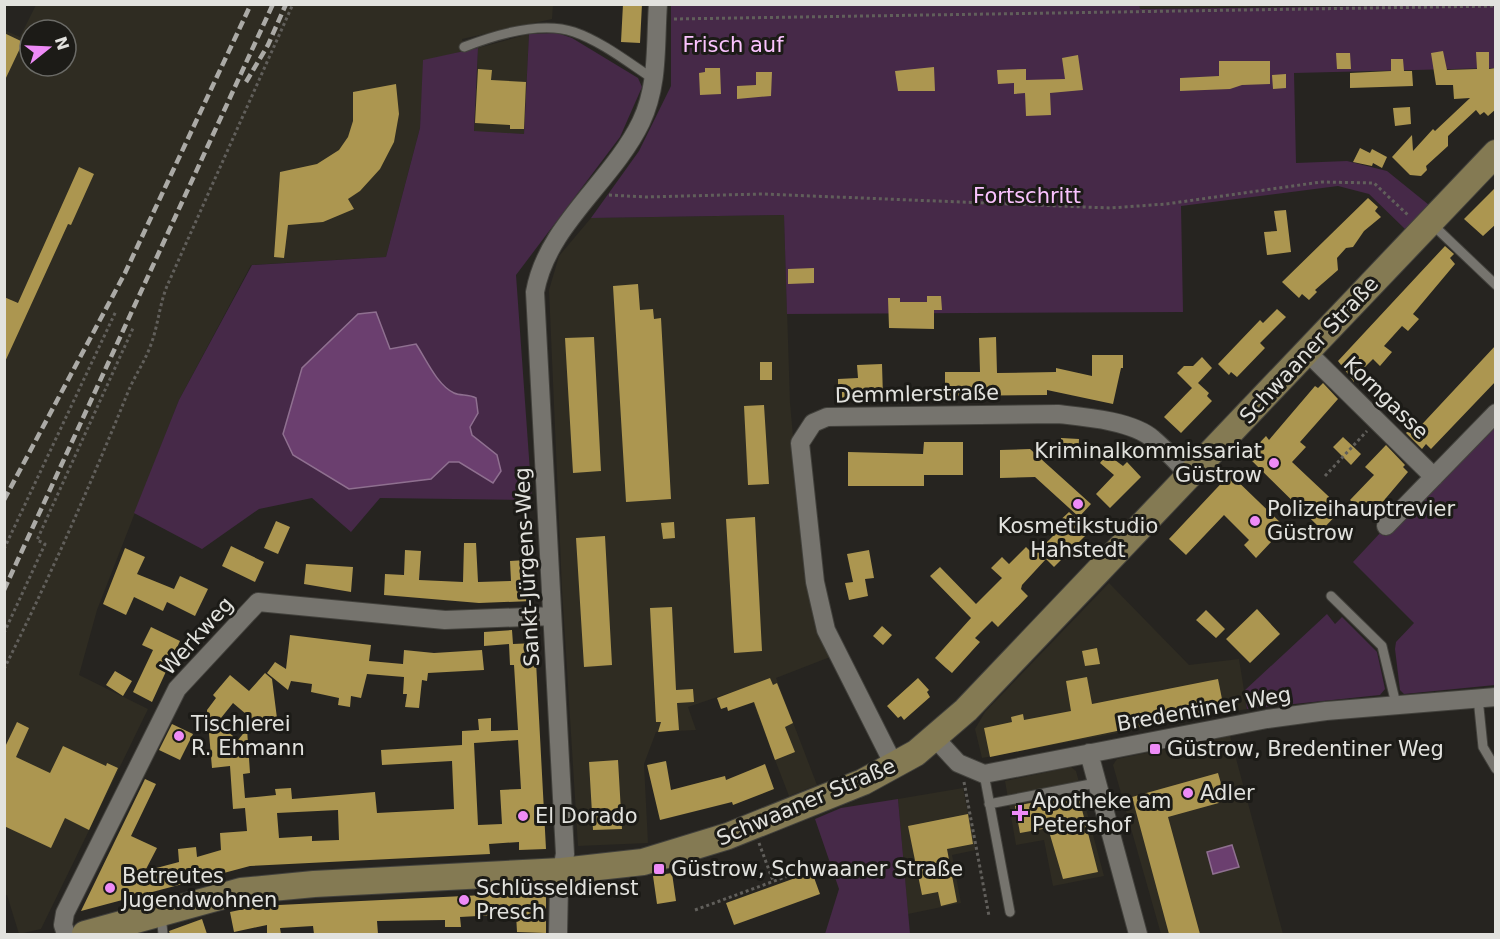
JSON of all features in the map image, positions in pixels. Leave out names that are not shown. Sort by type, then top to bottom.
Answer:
[{"type":"main road","name":"Schwaaner Straße","points":[[85,934],[162,924],[241,891],[562,871],[632,864],[680,852],[836,794],[895,767],[935,738],[966,710],[1496,153]]},
{"type":"street","name":"Sankt-Jürgens-Weg","points":[[558,934],[559,885],[565,854],[535,292],[540,267],[633,136],[651,96],[655,80],[657,12]]},
{"type":"street","name":"Korngasse","points":[[1307,352],[1434,477]]},
{"type":"street","points":[[1386,526],[1496,413]]},
{"type":"street","name":"Demmlerstraße","points":[[895,767],[826,630],[815,582],[800,443],[813,423],[827,417],[1058,414],[1083,417],[1122,425],[1152,437],[1190,476]]},
{"type":"street","name":"Werkweg","points":[[66,934],[63,925],[65,913],[177,689],[258,602],[445,620],[552,616]]},
{"type":"street","name":"Bredentiner Weg","points":[[984,774],[1267,719],[1396,704],[1487,697]]},
{"type":"street","points":[[935,738],[958,763],[984,774]]},
{"type":"street","points":[[1089,753],[1138,934]]},
{"type":"lane","points":[[464,46],[487,38],[531,30],[573,32],[655,80]]},
{"type":"lane","points":[[1426,225],[1496,285]]},
{"type":"lane","points":[[1331,596],[1382,646],[1396,704]]},
{"type":"lane","points":[[1487,697],[1484,747],[1496,769]]},
{"type":"lane","points":[[984,774],[1010,912]]},
{"type":"lane","points":[[989,804],[1096,783]]},
{"type":"path","points":[[4,669],[111,438],[129,390],[149,349],[167,286],[293,4]]},
{"type":"path","points":[[657,12],[1496,6]]},
{"type":"path","points":[[592,193],[646,198],[762,194],[1110,208],[1166,204],[1321,182],[1374,183],[1426,225]]},
{"type":"path","points":[[4,549],[116,311]]},
{"type":"path","points":[[4,633],[45,544],[37,540],[134,326]]},
{"type":"path","points":[[1325,476],[1377,420]]},
{"type":"path","points":[[964,781],[989,916]]},
{"type":"path","points":[[757,836],[773,881]]},
{"type":"path","points":[[695,910],[810,868]]},
{"type":"shaded area","points":[[1139,4],[1346,5],[1139,9]]},
{"type":"shaded area","points":[[36,5],[553,5],[552,19],[462,39],[465,51],[424,61],[420,128],[386,257],[251,265],[179,400],[97,610],[79,675],[148,709],[41,929],[19,934],[7,895],[4,895],[4,30],[18,36],[18,78],[78,78],[78,18],[30,18]]},
{"type":"shaded area","points":[[529,34],[524,134],[474,132],[478,48]]},
{"type":"shaded area","points":[[784,215],[790,403],[807,590],[817,627],[830,657],[776,678],[817,785],[789,796],[747,687],[688,707],[696,730],[656,732],[644,764],[648,843],[578,846],[562,589],[549,290],[559,256],[591,218]]},
{"type":"shaded area","points":[[376,312],[390,349],[416,344],[442,384],[456,394],[476,398],[478,413],[470,427],[472,435],[497,455],[501,471],[493,483],[459,462],[449,462],[431,479],[349,489],[293,455],[283,434],[302,368],[358,314]]},
{"type":"shaded area","points":[[1109,583],[1189,665],[1239,659],[1247,709],[982,758],[975,729],[985,712]]},
{"type":"shaded area","points":[[1230,736],[1283,934],[1161,934],[1113,765],[1117,759]]},
{"type":"shaded area","points":[[1071,767],[1076,771],[1104,876],[1053,886],[1044,840],[1016,845],[1005,781]]},
{"type":"shaded area","points":[[963,788],[976,850],[952,855],[961,903],[908,914],[898,799]]},
{"type":"shaded area","points":[[1232,845],[1239,867],[1213,874],[1207,852]]},
{"type":"green space","name":"Fortschritt","points":[[1139,4],[1140,9],[1495,5],[1495,68],[1294,73],[1296,163],[1347,161],[1387,171],[1429,205],[1405,229],[1369,194],[1338,186],[1181,206],[1183,312],[787,314],[784,215],[591,218],[639,151],[671,86],[671,5]]},
{"type":"green space","points":[[557,33],[572,38],[638,78],[642,87],[620,137],[516,275],[532,500],[380,498],[351,532],[312,498],[259,509],[202,549],[134,513],[179,400],[252,265],[386,257],[420,128],[423,60],[478,48],[474,131],[524,134],[529,34]]},
{"type":"green space","points":[[1495,424],[1495,685],[1404,694],[1400,690],[1395,649],[1396,642],[1414,623],[1353,562],[1381,532],[1385,536]]},
{"type":"green space","points":[[1327,614],[1335,624],[1342,617],[1377,652],[1385,689],[1380,695],[1247,709],[1244,691]]},
{"type":"green space","points":[[898,799],[910,934],[825,934],[839,889],[815,819],[841,808]]},
{"type":"building","points":[[623,4],[642,4],[640,43],[621,42]]},
{"type":"building","points":[[4,33],[18,40],[18,53],[4,82]]},
{"type":"building","points":[[1443,51],[1447,70],[1477,69],[1476,52],[1489,52],[1489,69],[1496,68],[1496,109],[1488,116],[1484,112],[1480,115],[1476,110],[1448,136],[1448,146],[1426,166],[1427,170],[1421,176],[1410,175],[1392,157],[1412,135],[1413,151],[1433,129],[1435,131],[1470,98],[1454,99],[1453,85],[1436,85],[1431,53]]},
{"type":"building","points":[[1336,53],[1350,53],[1351,69],[1337,69]]},
{"type":"building","points":[[1078,55],[1083,90],[1050,93],[1051,115],[1026,116],[1025,93],[1014,94],[1014,83],[998,84],[997,70],[1026,69],[1026,80],[1065,79],[1062,58]]},
{"type":"building","points":[[1391,59],[1403,59],[1404,71],[1412,71],[1413,86],[1350,88],[1350,73],[1391,71]]},
{"type":"building","points":[[1219,61],[1270,61],[1270,84],[1242,85],[1230,89],[1180,91],[1180,78],[1219,76]]},
{"type":"building","points":[[934,67],[935,91],[898,91],[895,71]]},
{"type":"building","points":[[705,68],[720,68],[721,94],[700,95],[699,73],[705,72]]},
{"type":"building","points":[[478,69],[492,70],[491,80],[526,82],[524,129],[510,129],[510,125],[475,123]]},
{"type":"building","points":[[756,72],[772,72],[771,96],[737,99],[737,86],[756,85]]},
{"type":"building","points":[[1286,74],[1286,88],[1273,89],[1272,75]]},
{"type":"building","points":[[396,84],[399,114],[394,142],[380,169],[360,191],[348,199],[354,209],[323,222],[288,225],[284,258],[274,257],[280,172],[317,164],[339,150],[348,137],[353,121],[353,92]]},
{"type":"building","points":[[1410,107],[1411,124],[1395,126],[1393,108]]},
{"type":"building","points":[[1360,148],[1370,153],[1372,149],[1387,157],[1382,168],[1373,163],[1372,166],[1353,162]]},
{"type":"building","points":[[79,167],[94,174],[71,225],[68,224],[4,364],[4,297],[18,303]]},
{"type":"building","points":[[1496,187],[1496,224],[1483,236],[1464,219]]},
{"type":"building","points":[[1368,198],[1378,207],[1375,211],[1381,217],[1364,231],[1353,247],[1346,248],[1337,258],[1338,270],[1315,290],[1317,292],[1309,300],[1302,294],[1299,298],[1282,282]]},
{"type":"building","points":[[1286,210],[1291,252],[1267,255],[1264,232],[1277,231],[1274,211]]},
{"type":"building","points":[[1445,246],[1454,254],[1450,258],[1455,264],[1413,314],[1419,319],[1408,331],[1402,326],[1384,346],[1392,352],[1380,366],[1373,359],[1354,378],[1354,382],[1338,361]]},
{"type":"building","points":[[814,268],[814,283],[788,284],[788,269]]},
{"type":"building","points":[[638,284],[640,310],[653,309],[654,319],[661,318],[671,499],[626,502],[613,286]]},
{"type":"building","points":[[927,296],[941,296],[942,310],[934,310],[934,329],[889,328],[888,298],[900,298],[900,302],[927,302]]},
{"type":"building","points":[[1277,309],[1286,317],[1260,343],[1265,348],[1237,377],[1231,372],[1229,375],[1218,364],[1260,320],[1263,323]]},
{"type":"building","points":[[594,337],[601,471],[573,473],[565,338]]},
{"type":"building","points":[[996,337],[997,373],[1056,372],[1056,368],[1092,376],[1092,355],[1123,355],[1123,368],[1121,368],[1113,404],[1047,390],[1047,395],[945,396],[945,372],[980,372],[979,338]]},
{"type":"building","points":[[1496,345],[1496,381],[1431,449],[1426,444],[1422,449],[1406,433],[1408,431],[1412,435]]},
{"type":"building","points":[[1202,357],[1212,368],[1198,383],[1209,393],[1207,396],[1212,401],[1181,433],[1164,417],[1192,388],[1177,373],[1184,366],[1193,366]]},
{"type":"building","points":[[760,362],[772,362],[772,380],[760,380]]},
{"type":"building","points":[[882,364],[883,397],[838,398],[838,379],[858,378],[857,365]]},
{"type":"building","points":[[1323,383],[1338,399],[1300,442],[1306,447],[1292,462],[1342,509],[1322,530],[1247,456],[1266,436],[1269,440],[1315,386],[1318,388]]},
{"type":"building","points":[[764,405],[769,484],[748,485],[744,406]]},
{"type":"building","points":[[1343,437],[1361,454],[1351,465],[1333,447]]},
{"type":"building","points":[[1061,438],[1079,439],[1078,457],[1061,456]]},
{"type":"building","points":[[924,442],[963,442],[963,475],[924,475],[924,486],[848,486],[848,452],[923,454]]},
{"type":"building","points":[[1386,445],[1405,465],[1403,467],[1408,472],[1375,511],[1372,508],[1366,515],[1350,500],[1374,475],[1365,467]]},
{"type":"building","points":[[1030,449],[1091,504],[1079,517],[1035,477],[1000,478],[1000,450]]},
{"type":"building","points":[[1107,454],[1123,466],[1127,462],[1141,477],[1110,508],[1096,494],[1114,475],[1100,463]]},
{"type":"building","name":"Polizeihauptrevier Güstrow","points":[[1230,474],[1285,527],[1256,558],[1244,545],[1249,540],[1224,515],[1186,555],[1169,539]]},
{"type":"building","points":[[1069,512],[1084,526],[1081,530],[1086,535],[1054,567],[1046,559],[1022,585],[1021,589],[1028,596],[998,627],[992,621],[975,638],[980,642],[952,673],[935,658],[971,618],[930,576],[940,567],[976,604],[1002,578],[991,568],[1002,557],[1009,564],[1026,547],[1034,555],[1059,530],[1054,526]]},
{"type":"building","points":[[755,517],[762,651],[734,653],[726,519]]},
{"type":"building","points":[[276,521],[290,527],[278,554],[264,548]]},
{"type":"building","points":[[674,522],[675,538],[663,539],[661,523]]},
{"type":"building","points":[[605,536],[612,665],[584,667],[576,538]]},
{"type":"building","points":[[464,543],[476,543],[478,582],[511,581],[510,561],[526,560],[532,601],[479,603],[384,595],[385,574],[404,575],[405,550],[421,551],[419,580],[463,582]]},
{"type":"building","points":[[231,546],[264,562],[255,582],[222,566]]},
{"type":"building","points":[[125,548],[145,557],[137,574],[174,589],[180,576],[208,589],[195,616],[167,602],[163,611],[134,597],[126,615],[103,604]]},
{"type":"building","points":[[869,550],[874,578],[865,579],[868,596],[849,600],[845,583],[853,582],[847,554]]},
{"type":"building","points":[[306,564],[353,567],[351,592],[304,584]]},
{"type":"building","points":[[672,607],[676,690],[693,689],[694,702],[677,703],[679,730],[658,732],[661,722],[656,722],[650,608]]},
{"type":"building","points":[[1257,609],[1280,634],[1250,663],[1226,639]]},
{"type":"building","points":[[1206,610],[1225,629],[1216,638],[1196,620]]},
{"type":"building","points":[[882,626],[892,635],[883,645],[873,636]]},
{"type":"building","points":[[151,627],[180,641],[152,702],[133,692],[153,650],[142,645]]},
{"type":"building","points":[[512,630],[513,644],[535,643],[546,849],[519,850],[519,842],[489,844],[490,854],[250,866],[81,911],[145,779],[156,784],[131,836],[157,848],[145,871],[179,862],[178,849],[196,847],[197,857],[221,850],[220,833],[247,831],[245,808],[233,809],[230,766],[212,768],[207,710],[216,698],[213,695],[230,675],[249,691],[265,673],[272,679],[279,734],[263,720],[259,725],[233,703],[217,723],[238,740],[247,729],[250,773],[243,774],[245,798],[276,795],[275,789],[291,788],[292,799],[375,792],[377,813],[454,809],[452,761],[382,765],[381,750],[462,745],[462,731],[479,730],[478,719],[491,718],[491,731],[518,730],[514,665],[510,665],[509,644],[484,646],[484,632]],"holes":[[[518,740],[521,789],[500,790],[502,824],[478,825],[474,743]],[[338,810],[339,840],[312,841],[312,836],[279,838],[277,813]]]},
{"type":"building","points":[[290,635],[371,645],[369,661],[403,664],[404,650],[434,653],[482,650],[484,670],[428,673],[427,681],[422,680],[419,708],[405,707],[407,694],[403,694],[404,677],[367,674],[361,698],[351,696],[350,707],[338,705],[339,698],[311,692],[312,684],[291,681],[288,690],[267,673],[275,662],[286,669]]},
{"type":"building","points":[[1097,648],[1100,664],[1085,666],[1082,651]]},
{"type":"building","points":[[115,671],[132,681],[123,696],[106,685]]},
{"type":"building","points":[[1087,677],[1092,704],[1218,679],[1224,709],[990,757],[984,728],[1012,722],[1011,717],[1023,714],[1024,720],[1071,711],[1066,681]]},
{"type":"building","points":[[770,678],[773,685],[777,683],[793,723],[785,727],[795,752],[775,760],[754,702],[728,711],[727,707],[721,709],[717,698]]},
{"type":"building","points":[[918,678],[929,690],[927,692],[930,697],[904,720],[901,716],[898,718],[887,706]]},
{"type":"building","points":[[17,722],[29,728],[16,757],[50,773],[63,746],[106,766],[107,763],[118,768],[89,830],[65,818],[51,848],[4,826],[4,749]]},
{"type":"building","points":[[172,724],[193,734],[180,760],[159,750]]},
{"type":"building","points":[[618,760],[622,829],[593,830],[589,762]]},
{"type":"building","points":[[666,761],[671,790],[725,776],[726,780],[765,764],[774,789],[733,805],[732,802],[660,820],[647,765]]},
{"type":"building","points":[[1218,773],[1226,801],[1168,817],[1200,934],[1169,934],[1132,797]]},
{"type":"building","points":[[1078,794],[1098,872],[1063,879],[1048,828],[1020,833],[1015,806]]},
{"type":"building","points":[[968,814],[973,844],[947,849],[957,902],[941,906],[938,892],[922,895],[908,826]]},
{"type":"building","points":[[812,872],[820,894],[734,925],[726,903]]},
{"type":"building","points":[[672,873],[676,901],[657,904],[653,876]]},
{"type":"building","points":[[546,892],[546,933],[517,932],[516,914],[460,917],[461,927],[445,927],[445,920],[377,921],[378,934],[314,934],[313,926],[280,928],[281,934],[267,934],[267,925],[234,932],[230,912],[258,906]]},
{"type":"building","points":[[202,919],[207,934],[170,934],[169,931]]},
{"type":"railway","points":[[4,500],[125,273],[251,4]]},
{"type":"railway","points":[[4,590],[273,4]]},
{"type":"railway","points":[[246,82],[268,45],[286,4]]},
{"type":"place","name":"Kriminalkommissariat Güstrow","points":[[1274,463]]},
{"type":"place","name":"Kosmetikstudio Hahstedt","points":[[1078,504]]},
{"type":"place","name":"Polizeihauptrevier Güstrow","points":[[1255,521]]},
{"type":"place","name":"Tischlerei R. Ehmann","points":[[179,736]]},
{"type":"place","name":"Güstrow, Bredentiner Weg","points":[[1155,749]]},
{"type":"place","name":"Adler","points":[[1188,793]]},
{"type":"place","name":"Apotheke am Petershof","points":[[1020,813]]},
{"type":"place","name":"El Dorado","points":[[523,816]]},
{"type":"place","name":"Güstrow, Schwaaner Straße","points":[[659,869]]},
{"type":"place","name":"Betreutes Jugendwohnen","points":[[110,888]]},
{"type":"place","name":"Schlüsseldienst Presch","points":[[464,900]]},
{"type":"park label","name":"Frisch auf","points":[[733,45]]}]
